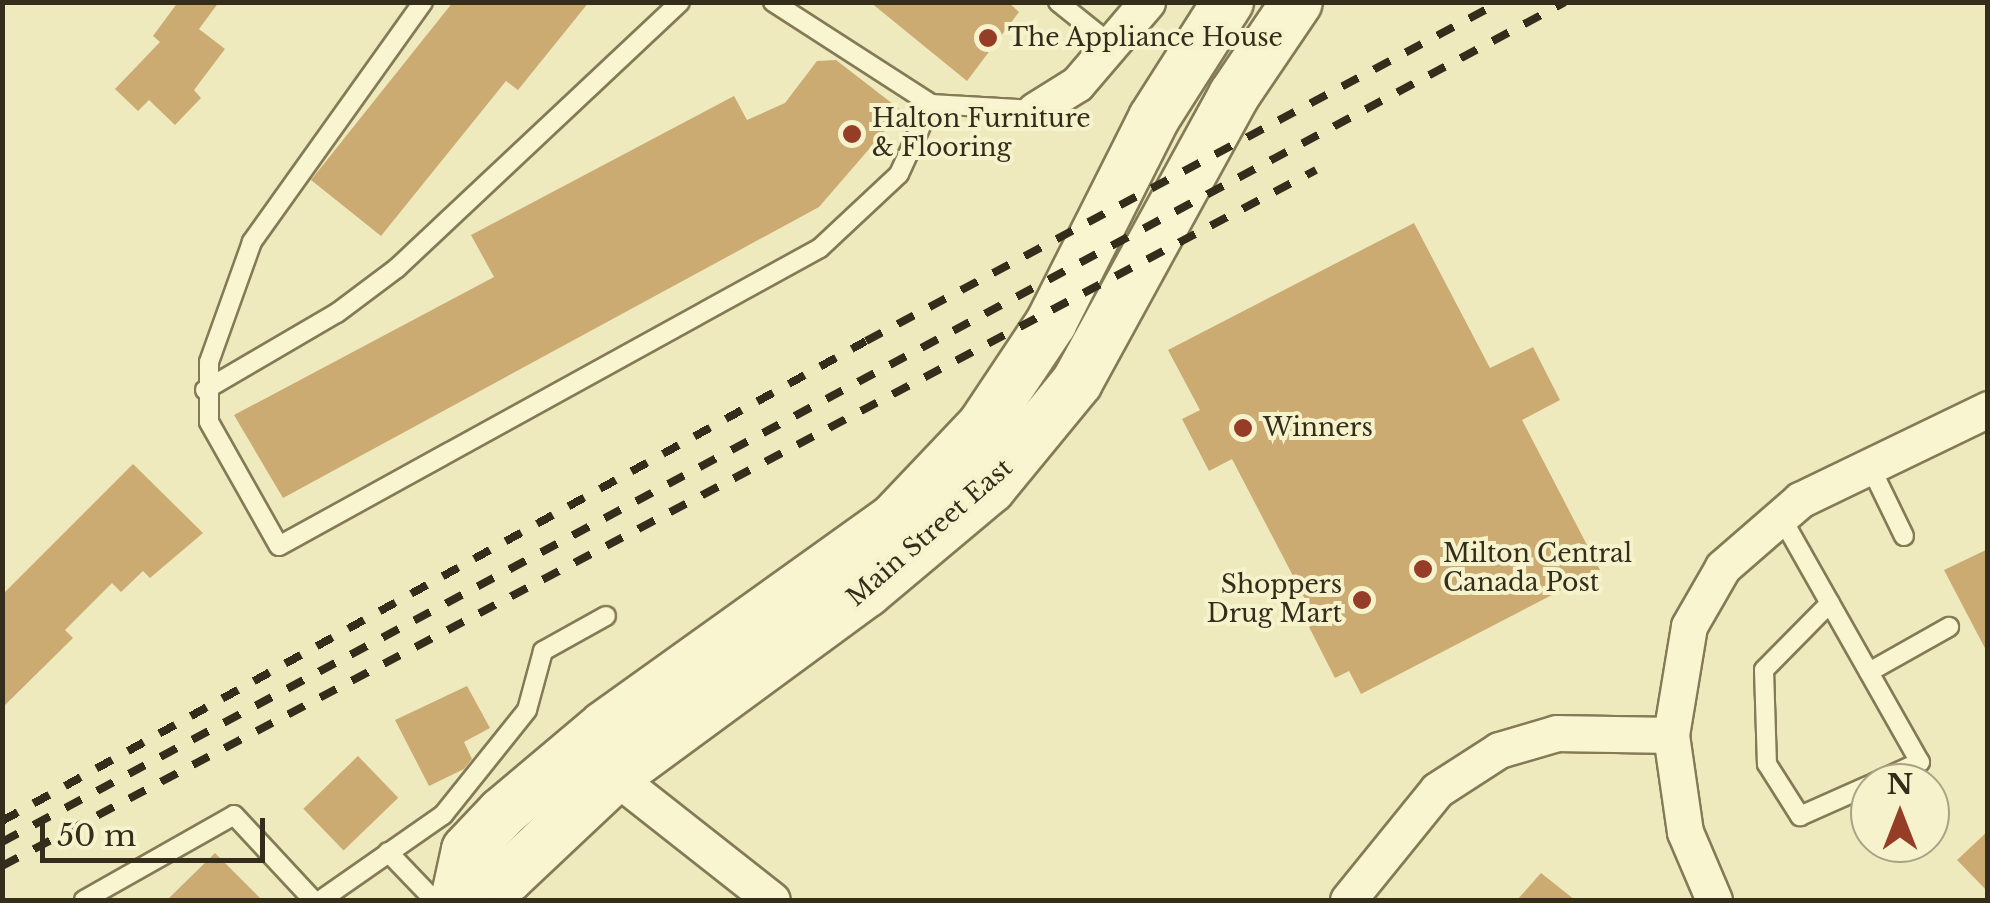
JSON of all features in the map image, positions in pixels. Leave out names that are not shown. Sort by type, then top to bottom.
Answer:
[{"type":"main road","name":"Main Street East","points":[[467,900],[508,877],[596,762],[893,520],[983,424],[1051,323],[1154,118],[1228,2]]},
{"type":"main road","name":"Main Street East","points":[[456,900],[466,850],[596,762],[866,592],[990,488],[1034,440],[1077,382],[1234,94],[1297,2]]},
{"type":"street","points":[[1035,110],[1077,84],[1113,47],[1147,2]]},
{"type":"street","points":[[1714,900],[1684,832],[1671,735],[1688,626],[1723,566],[1780,515],[1869,464],[1988,409]]},
{"type":"street","points":[[1348,900],[1437,790],[1499,750],[1557,732],[1671,735]]},
{"type":"street","points":[[596,762],[772,900]]},
{"type":"lane","points":[[423,2],[252,242],[205,390],[226,458],[279,546],[820,248],[898,174],[930,104]]},
{"type":"lane","points":[[205,390],[338,313],[397,268],[680,2]]},
{"type":"lane","points":[[773,2],[930,104],[1035,110]]},
{"type":"lane","points":[[1058,2],[1113,47]]},
{"type":"lane","points":[[1869,464],[1904,536]]},
{"type":"lane","points":[[1780,515],[1918,763]]},
{"type":"lane","points":[[1830,603],[1764,670],[1766,764],[1800,816],[1850,794]]},
{"type":"lane","points":[[321,900],[443,815],[527,710],[549,644],[606,616]]},
{"type":"lane","points":[[1869,672],[1949,627]]},
{"type":"lane","points":[[84,900],[234,815],[313,900]]},
{"type":"lane","points":[[388,852],[434,900]]},
{"type":"building","points":[[178,2],[219,2],[199,29],[225,49],[194,90],[201,98],[175,125],[149,100],[138,111],[115,89],[160,42],[153,36]]},
{"type":"building","points":[[453,2],[589,2],[518,90],[506,81],[381,236],[311,180]]},
{"type":"building","points":[[870,2],[1008,2],[1019,12],[967,81]]},
{"type":"building","points":[[836,60],[902,111],[819,207],[283,498],[234,415],[494,277],[471,235],[734,96],[747,120],[785,103],[817,61]]},
{"type":"building","points":[[1414,223],[1490,368],[1533,347],[1560,400],[1522,420],[1600,570],[1361,694],[1349,671],[1335,678],[1309,627],[1317,622],[1232,459],[1209,471],[1182,419],[1200,410],[1168,350]]},
{"type":"building","points":[[133,464],[203,533],[150,578],[143,571],[121,592],[112,583],[65,630],[73,638],[2,708],[2,595]]},
{"type":"building","points":[[1988,549],[1988,654],[1944,570]]},
{"type":"building","points":[[467,686],[490,728],[464,742],[472,759],[464,769],[429,786],[395,720]]},
{"type":"building","points":[[358,756],[398,798],[344,851],[303,809]]},
{"type":"building","points":[[1988,831],[1988,892],[1957,860]]},
{"type":"building","points":[[215,853],[262,900],[167,900]]},
{"type":"building","points":[[1541,873],[1575,900],[1517,900]]},
{"type":"railway","points":[[2,821],[866,341],[1500,2]]},
{"type":"railway","points":[[2,842],[1565,2]]},
{"type":"railway","points":[[2,866],[1316,170]]},
{"type":"place","name":"The Appliance House","points":[[988,38]]},
{"type":"place","name":"Halton Furniture & Flooring","points":[[852,134]]},
{"type":"place","name":"Winners","points":[[1243,428]]},
{"type":"place","name":"Milton Central Canada Post","points":[[1423,569]]},
{"type":"place","name":"Shoppers Drug Mart","points":[[1362,600]]}]
